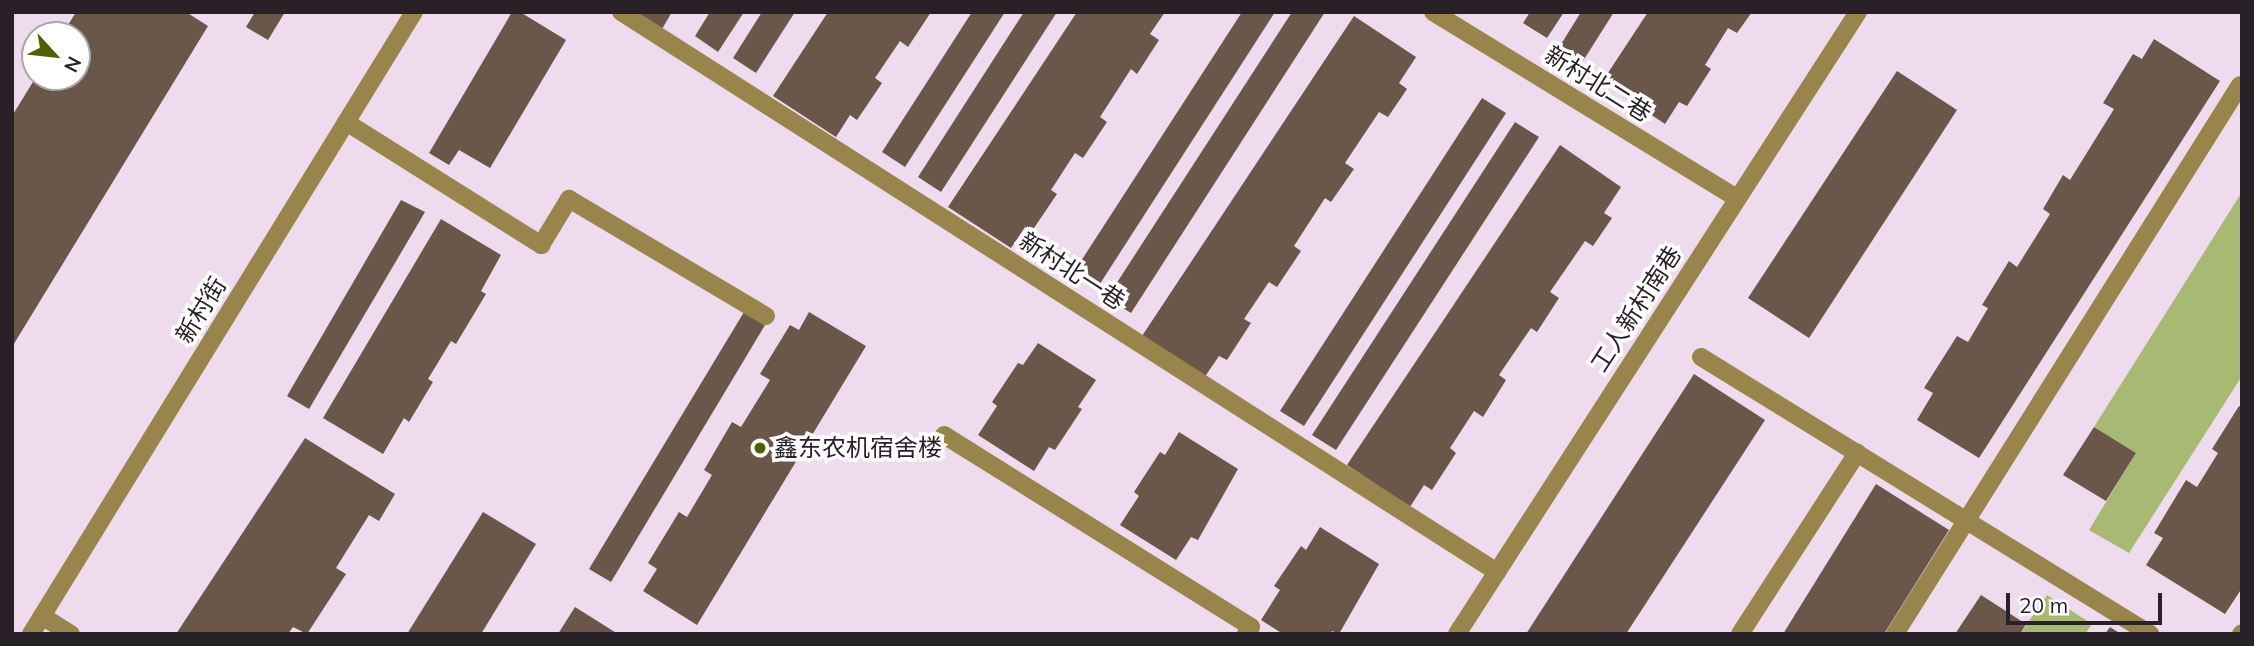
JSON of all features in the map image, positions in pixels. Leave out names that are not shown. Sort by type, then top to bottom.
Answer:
[{"type":"street","name":"新村街","points":[[31,634],[414,12]]},
{"type":"street","name":"新村北一巷","points":[[621,12],[1497,572]]},
{"type":"street","name":"新村北二巷","points":[[1433,12],[1736,198]]},
{"type":"street","name":"工人新村南巷","points":[[1457,634],[1858,12]]},
{"type":"street","points":[[1895,634],[2240,85]]},
{"type":"street","points":[[346,122],[541,245],[569,200],[766,316]]},
{"type":"street","points":[[1701,357],[2150,634]]},
{"type":"street","points":[[944,435],[1251,627],[1246,634]]},
{"type":"street","points":[[1740,634],[1857,453]]},
{"type":"street","points":[[42,616],[71,634]]},
{"type":"green space","points":[[2242,192],[2242,376],[2129,553],[2089,530],[2136,453],[2094,427]]},
{"type":"green space","points":[[2047,595],[2092,624],[2085,634],[2020,634]]},
{"type":"building","points":[[76,12],[186,12],[208,26],[12,347],[12,116],[27,91],[91,91],[91,21],[71,21]]},
{"type":"building","points":[[255,12],[285,12],[268,40],[246,27]]},
{"type":"building","points":[[512,12],[520,12],[566,40],[490,168],[459,150],[449,165],[429,153]]},
{"type":"building","points":[[635,12],[672,12],[662,29]]},
{"type":"building","points":[[710,12],[744,12],[718,52],[695,36]]},
{"type":"building","points":[[762,12],[795,12],[756,73],[733,58]]},
{"type":"building","points":[[828,12],[931,12],[908,47],[900,41],[875,78],[882,83],[857,120],[850,115],[836,137],[773,96]]},
{"type":"building","points":[[972,12],[1005,12],[905,167],[882,152]]},
{"type":"building","points":[[1024,12],[1057,12],[941,192],[918,177]]},
{"type":"building","points":[[1077,12],[1165,12],[1150,34],[1159,40],[1137,74],[1131,69],[1100,117],[1107,122],[1083,158],[1075,153],[1051,190],[1057,194],[1032,231],[1025,227],[1011,248],[948,207]]},
{"type":"building","points":[[1242,12],[1275,12],[1096,290],[1072,275]]},
{"type":"building","points":[[1292,12],[1325,12],[1131,313],[1107,298]]},
{"type":"building","points":[[1530,12],[1564,12],[1547,38],[1523,23]]},
{"type":"building","points":[[1581,12],[1614,12],[1583,61],[1560,46]]},
{"type":"building","points":[[1648,12],[1752,12],[1737,33],[1728,28],[1705,65],[1711,69],[1687,106],[1679,102],[1665,124],[1602,82]]},
{"type":"building","points":[[1354,16],[1416,57],[1399,83],[1407,89],[1388,117],[1379,112],[1345,163],[1354,169],[1331,202],[1325,198],[1294,246],[1301,251],[1277,287],[1269,282],[1244,319],[1251,323],[1227,360],[1219,356],[1204,378],[1142,336]]},
{"type":"building","points":[[2154,39],[2220,81],[1979,458],[1917,420],[1933,393],[1924,388],[1957,336],[1968,342],[1988,308],[1982,305],[2009,261],[2017,267],[2050,214],[2043,209],[2063,175],[2070,180],[2114,109],[2103,103],[2133,54],[2142,59]]},
{"type":"building","points":[[1897,71],[1957,110],[1809,338],[1748,298]]},
{"type":"building","points":[[1482,98],[1506,113],[1304,426],[1280,411]]},
{"type":"building","points":[[1515,122],[1539,137],[1336,450],[1312,435]]},
{"type":"building","points":[[1560,145],[1621,187],[1604,213],[1612,218],[1593,246],[1585,241],[1550,292],[1559,298],[1537,332],[1531,328],[1499,375],[1506,380],[1483,417],[1474,411],[1450,448],[1456,453],[1432,490],[1424,485],[1410,507],[1347,465]]},
{"type":"building","points":[[401,200],[425,212],[309,409],[287,396]]},
{"type":"building","points":[[441,219],[501,255],[481,291],[486,294],[456,344],[451,341],[428,379],[433,382],[409,422],[404,418],[383,454],[323,418]]},
{"type":"building","points":[[744,312],[765,325],[611,582],[589,569]]},
{"type":"building","name":"鑫东农机宿舍楼","points":[[809,312],[866,346],[697,625],[643,591],[657,569],[648,563],[679,512],[687,517],[712,475],[704,470],[732,422],[741,427],[770,380],[760,374],[790,325],[799,330]]},
{"type":"building","points":[[1038,343],[1096,380],[1078,407],[1082,409],[1055,450],[1049,447],[1034,471],[978,435],[997,406],[992,402],[1018,363],[1023,365]]},
{"type":"building","points":[[1694,374],[1765,420],[1626,634],[1526,634]]},
{"type":"building","points":[[2239,406],[2242,408],[2242,588],[2225,614],[2146,565],[2163,538],[2154,533],[2186,480],[2197,487],[2218,453],[2212,449]]},
{"type":"building","points":[[2094,427],[2136,453],[2106,501],[2063,475]]},
{"type":"building","points":[[1179,432],[1238,469],[1198,540],[1191,537],[1176,560],[1120,525],[1139,496],[1134,492],[1160,452],[1165,455]]},
{"type":"building","points":[[305,438],[395,494],[379,521],[369,515],[336,568],[346,574],[307,634],[293,627],[288,634],[176,634]]},
{"type":"building","points":[[1876,484],[1949,530],[1884,634],[1783,634]]},
{"type":"building","points":[[483,512],[536,544],[481,634],[407,634]]},
{"type":"building","points":[[1320,527],[1379,564],[1339,634],[1332,631],[1330,634],[1283,634],[1261,620],[1280,590],[1274,586],[1301,546],[1306,550]]},
{"type":"building","points":[[1981,595],[2026,624],[2020,634],[1955,634]]},
{"type":"building","points":[[575,607],[618,634],[558,634]]},
{"type":"building","points":[[2110,627],[2121,634],[2105,634]]},
{"type":"place","name":"鑫东农机宿舍楼","points":[[760,448]]}]
